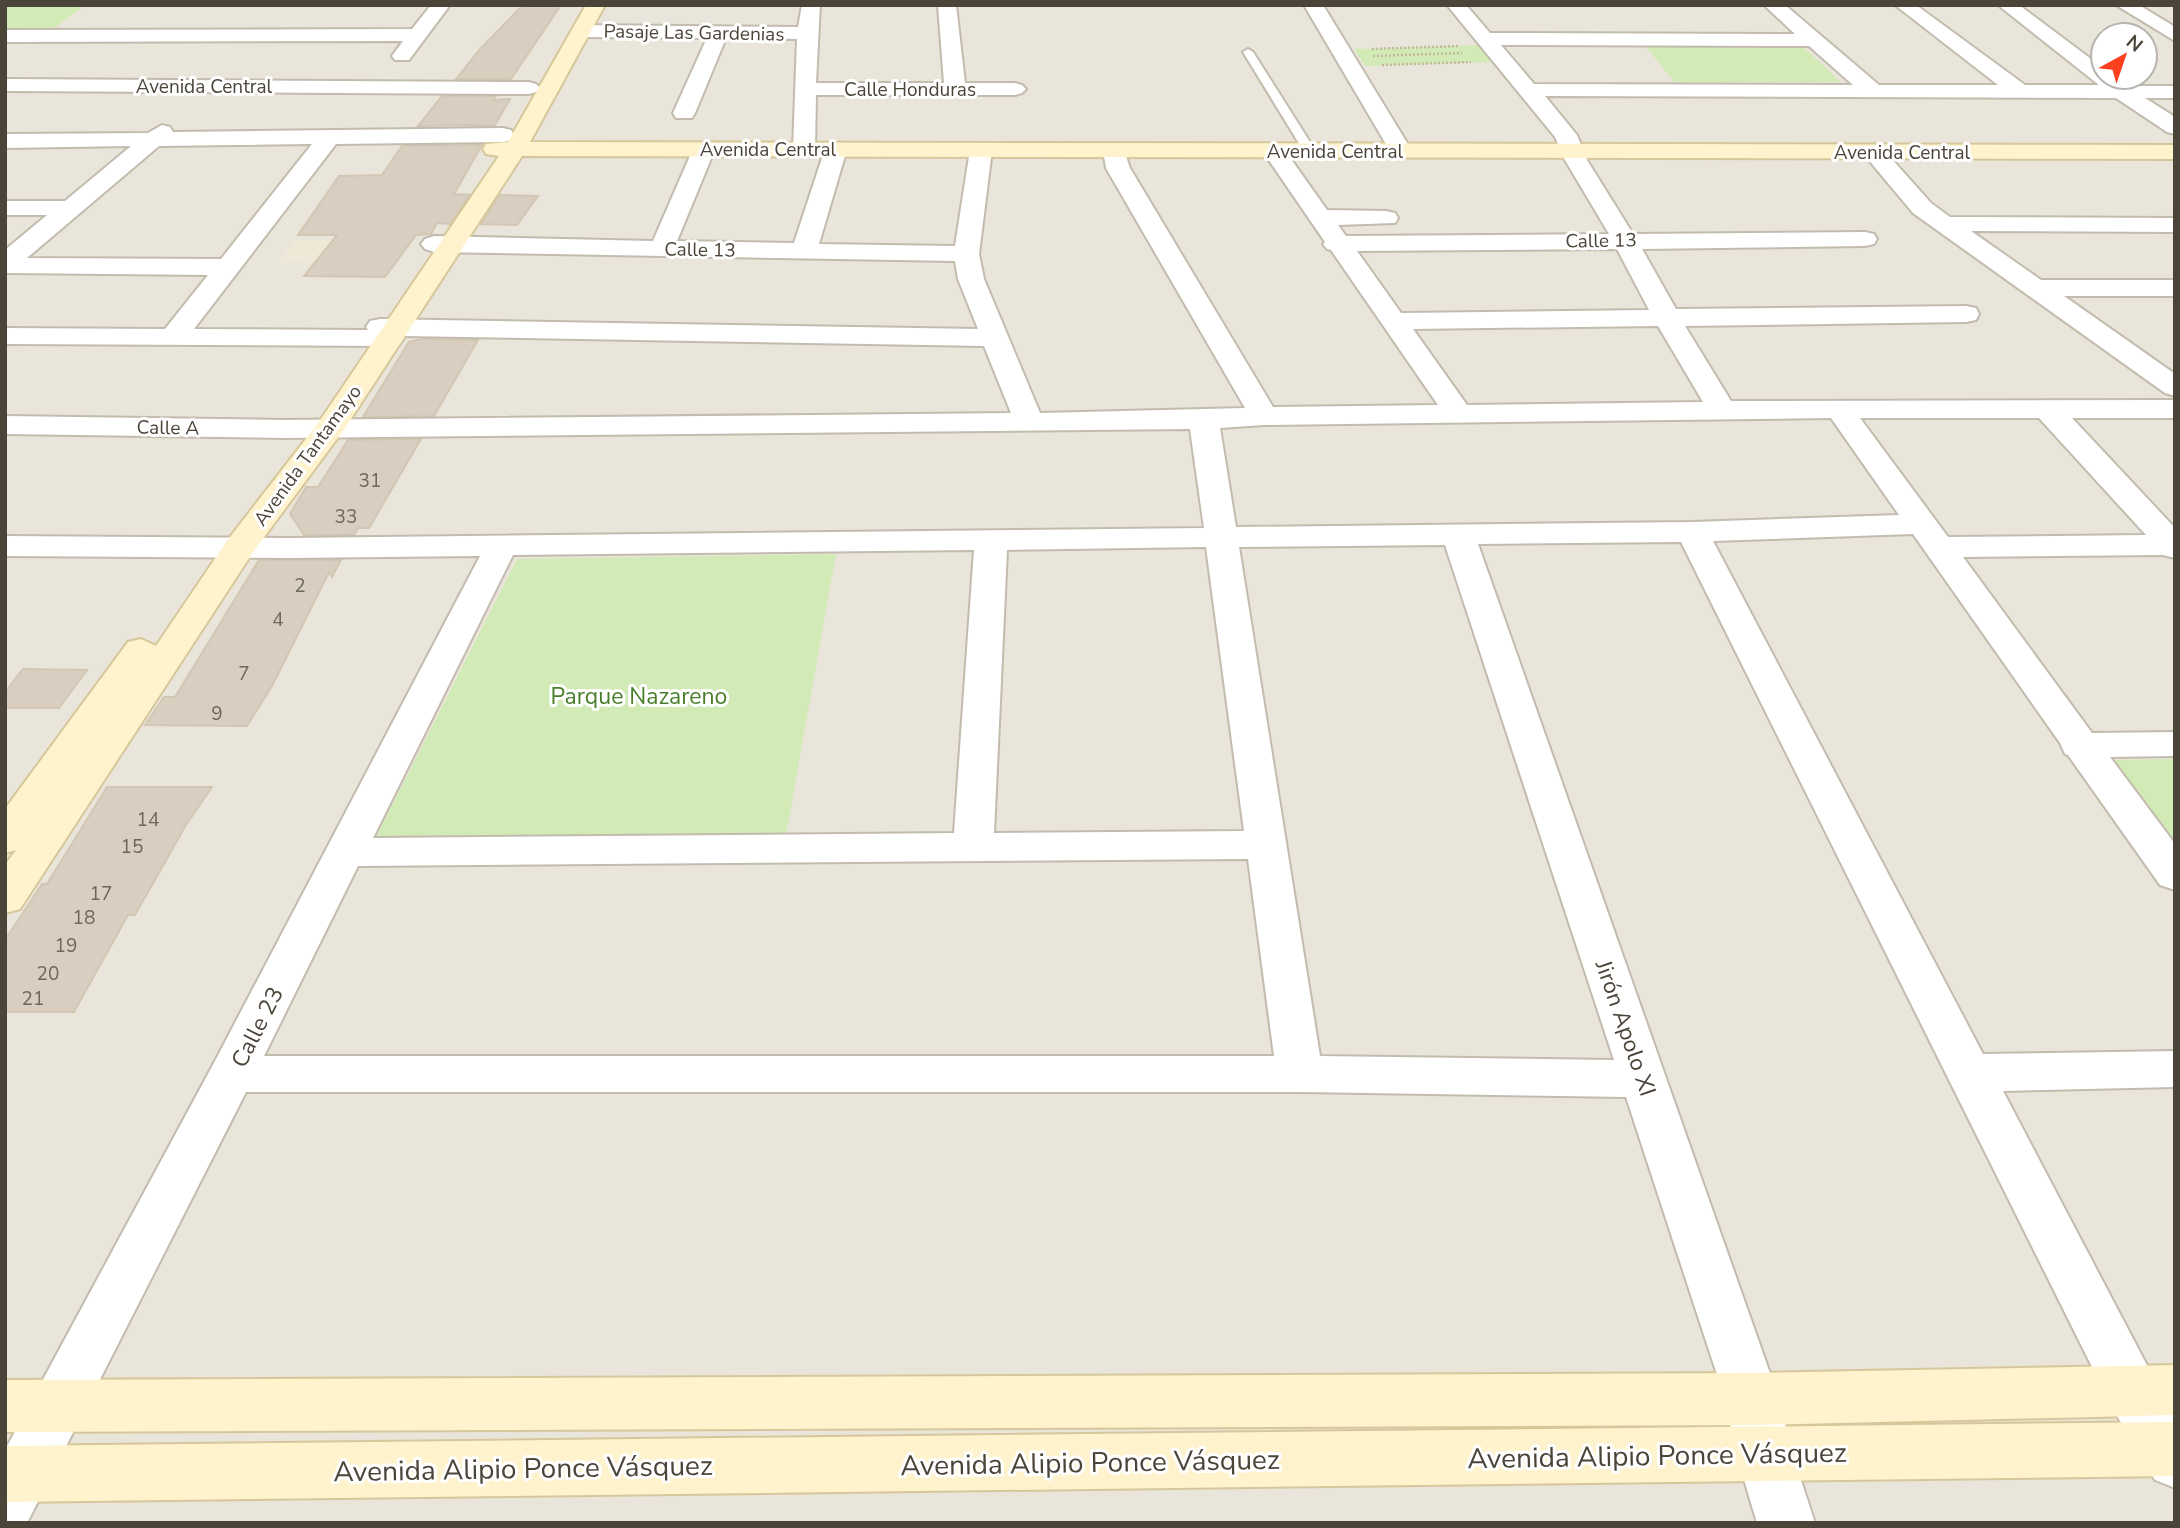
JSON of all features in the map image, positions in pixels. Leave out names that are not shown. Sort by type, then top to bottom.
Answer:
[{"type":"street","points":[[377,87],[441,5]]},
{"type":"street","name":"Avenida Tantamayo","points":[[504,144],[529,88],[574,5]]},
{"type":"street","name":"Avenida Tantamayo","points":[[10,869],[227,548],[320,428],[385,333],[504,144],[582,31],[596,5]]},
{"type":"street","points":[[804,149],[807,33],[811,5]]},
{"type":"street","points":[[947,5],[955,89]]},
{"type":"street","points":[[1313,5],[1401,151]]},
{"type":"street","points":[[1456,5],[1475,46],[1528,90],[1566,135],[1576,160],[1620,230],[1667,318],[1722,410]]},
{"type":"street","points":[[1773,5],[1872,90]]},
{"type":"street","points":[[1904,5],[2021,92]]},
{"type":"street","points":[[2007,5],[2121,92],[2175,127]]},
{"type":"street","points":[[2125,5],[2175,35]]},
{"type":"street","points":[[100,36],[126,13]]},
{"type":"street","points":[[9,38],[100,36],[209,26],[418,35]]},
{"type":"street","points":[[5,264],[155,140],[190,86],[209,26]]},
{"type":"street","name":"Pasaje Las Gardenias","points":[[582,31],[807,33]]},
{"type":"street","points":[[684,113],[719,32]]},
{"type":"street","points":[[1475,46],[1813,40]]},
{"type":"street","name":"Avenida Central","points":[[5,85],[529,88]]},
{"type":"street","name":"Calle Honduras","points":[[806,89],[1015,89]]},
{"type":"street","points":[[1528,90],[2175,92]]},
{"type":"street","points":[[5,141],[328,139],[504,144]]},
{"type":"street","points":[[173,337],[328,139]]},
{"type":"street","name":"Avenida Central","points":[[504,144],[704,149],[2175,152]]},
{"type":"street","points":[[662,248],[704,149]]},
{"type":"street","points":[[804,251],[836,149]]},
{"type":"street","points":[[981,150],[967,254],[971,279],[1029,422]]},
{"type":"street","points":[[1114,150],[1118,168],[1264,416]]},
{"type":"street","points":[[1273,150],[1336,244],[1458,413]]},
{"type":"street","points":[[1873,152],[1922,208],[2175,387]]},
{"type":"street","points":[[5,208],[72,208]]},
{"type":"street","points":[[1318,217],[1412,218]]},
{"type":"street","name":"Calle 13","points":[[1507,219],[1620,230]]},
{"type":"street","points":[[1946,224],[2175,225]]},
{"type":"street","name":"Calle 13","points":[[1336,244],[1620,230],[1798,231],[1865,239]]},
{"type":"street","name":"Calle 13","points":[[443,244],[967,254]]},
{"type":"street","points":[[5,264],[228,267]]},
{"type":"street","points":[[2036,288],[2175,288]]},
{"type":"street","points":[[1392,321],[1966,314]]},
{"type":"street","points":[[5,336],[173,337],[385,333],[994,338]]},
{"type":"street","points":[[1839,409],[1933,535],[2078,745],[2175,876]]},
{"type":"street","name":"Calle A","points":[[5,425],[320,428],[1204,420],[1264,416],[1722,410],[2175,409]]},
{"type":"street","points":[[2049,411],[2169,536]]},
{"type":"street","points":[[1204,420],[1223,538],[1264,845],[1300,1074]]},
{"type":"street","points":[[5,546],[501,546],[1692,532],[2169,536]]},
{"type":"street","points":[[1692,532],[1969,1073],[2153,1391],[2173,1453]]},
{"type":"street","name":"Jirón Apolo XI","points":[[1458,535],[1752,1399],[1764,1453],[1786,1523]]},
{"type":"street","points":[[973,848],[991,540]]},
{"type":"street","name":"Calle 23","points":[[10,1485],[60,1406],[347,852],[501,546]]},
{"type":"street","points":[[2078,745],[2175,744]]},
{"type":"street","points":[[347,852],[1264,845]]},
{"type":"street","points":[[1969,1073],[2175,1069]]},
{"type":"street","points":[[232,1074],[1300,1074],[1643,1079]]},
{"type":"street","points":[[5,1406],[1752,1399],[2153,1391]]},
{"type":"street","name":"Avenida Alipio Ponce Vásquez","points":[[10,1485],[1764,1453],[2173,1453]]},
{"type":"lane","points":[[1248,52],[1309,150]]},
{"type":"path","points":[[1370,49],[1475,46]]},
{"type":"path","points":[[1362,56],[1423,54],[1475,46]]},
{"type":"path","points":[[1418,48],[1430,64]]},
{"type":"path","points":[[1380,65],[1480,62]]},
{"type":"shaded area","points":[[5,5],[2175,5],[2175,1523],[5,1523]]},
{"type":"shaded area","points":[[297,240],[412,241],[394,264],[277,262]]},
{"type":"green space","points":[[5,6],[84,6],[46,34],[5,34]]},
{"type":"green space","points":[[1482,45],[1495,62],[1365,66],[1354,49]]},
{"type":"green space","points":[[1645,45],[1802,46],[1841,82],[1674,82]]},
{"type":"green space","name":"Parque Nazareno","points":[[836,554],[786,835],[376,837],[517,559]]},
{"type":"green space","points":[[2175,759],[2175,847],[2108,760]]},
{"type":"building","points":[[523,5],[561,5],[511,79],[456,79],[481,48]]},
{"type":"building","points":[[442,96],[496,96],[493,100],[510,99],[495,125],[418,126]]},
{"type":"building","points":[[482,145],[454,194],[470,195],[450,224],[437,223],[431,234],[416,235],[385,277],[304,276],[337,235],[298,235],[339,176],[382,175],[402,146]]},
{"type":"building","points":[[500,195],[538,196],[517,225],[481,224]]},
{"type":"building","points":[[422,339],[478,340],[434,416],[363,417],[409,342]]},
{"type":"building","points":[[421,439],[369,528],[358,528],[354,535],[304,535],[290,514],[306,487],[318,487],[348,440]]},
{"type":"building","points":[[259,560],[341,560],[332,577],[329,572],[272,686],[247,726],[145,725],[164,697],[175,697]]},
{"type":"building","points":[[23,669],[87,670],[59,708],[5,708],[5,692]]},
{"type":"building","points":[[107,787],[212,787],[186,825],[135,915],[128,915],[74,1012],[5,1012],[5,940],[42,884],[47,884]]}]
